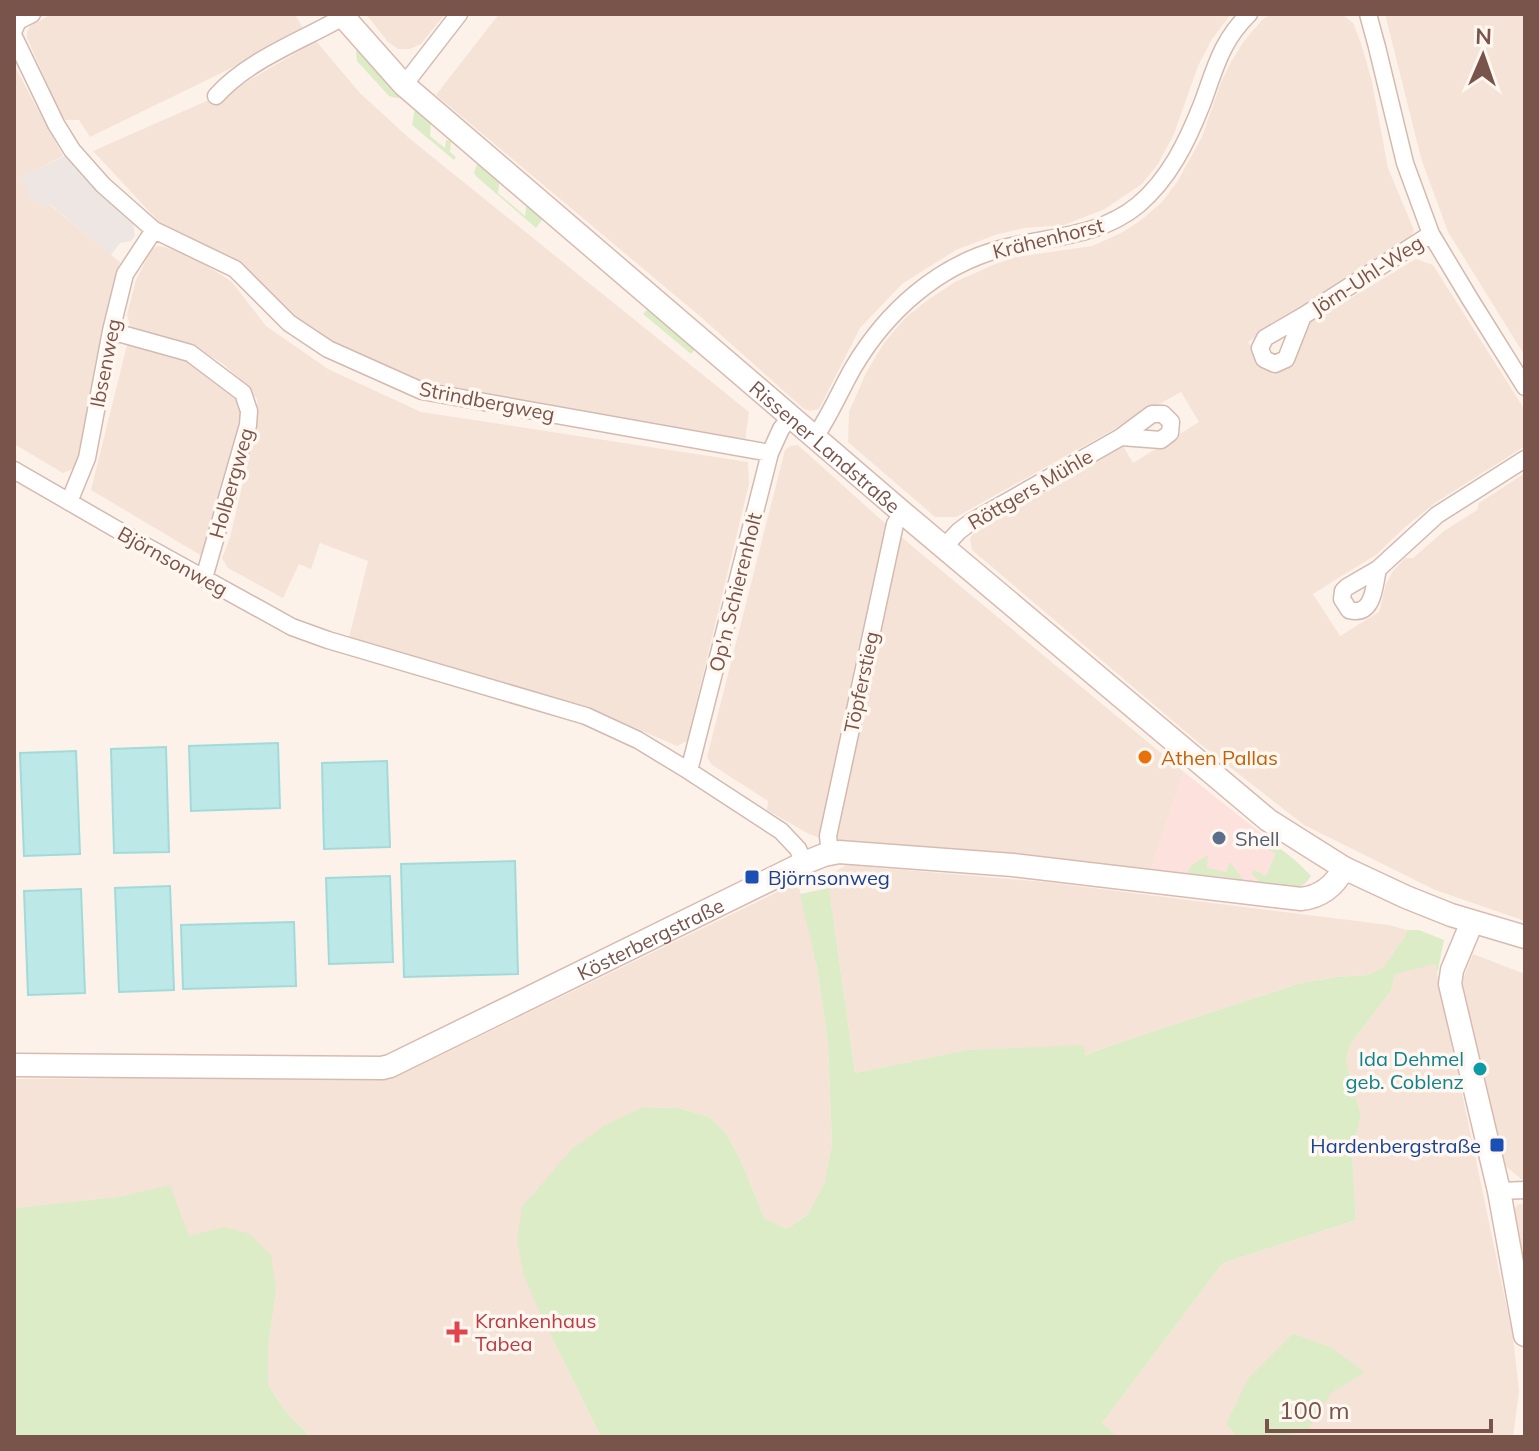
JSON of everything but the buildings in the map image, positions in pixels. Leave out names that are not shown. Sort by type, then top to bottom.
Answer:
[{"type":"street","points":[[14,30],[18,21],[32,14]]},
{"type":"street","points":[[404,85],[459,14]]},
{"type":"street","name":"Krähenhorst","points":[[815,437],[869,344],[907,301],[933,279],[998,249],[1092,230],[1114,221],[1160,185],[1193,125],[1212,70],[1224,46],[1249,14]]},
{"type":"street","points":[[1368,14],[1405,163],[1431,234],[1525,387]]},
{"type":"street","points":[[216,96],[246,69],[342,15]]},
{"type":"street","name":"Rissener Landstraße","points":[[342,15],[404,85],[790,417],[1268,820],[1337,863],[1406,897],[1472,922],[1525,937]]},
{"type":"street","name":"Strindbergweg","points":[[14,37],[56,124],[72,150],[103,185],[154,230],[235,269],[289,323],[328,349],[422,391],[770,453]]},
{"type":"street","name":"Ibsenweg","points":[[69,502],[87,458],[125,274],[154,230]]},
{"type":"street","name":"Jörn-Uhl-Weg","points":[[1303,316],[1431,234]]},
{"type":"street","name":"Holbergweg","points":[[111,331],[190,353],[243,393],[249,411],[248,425],[204,578]]},
{"type":"street","name":"Op'n Schierenholt","points":[[689,771],[770,453],[790,417]]},
{"type":"street","name":"Röttgers Mühle","points":[[944,547],[971,522],[1121,437]]},
{"type":"street","points":[[1378,569],[1437,515],[1525,459]]},
{"type":"street","name":"Björnsonweg","points":[[14,470],[292,627],[586,716],[638,740],[781,831],[798,849],[804,863]]},
{"type":"street","name":"Töpferstieg","points":[[830,853],[831,820],[895,524],[903,513]]},
{"type":"street","name":"Kösterbergstraße","points":[[14,1065],[390,1066],[830,853],[849,851],[1013,865],[1292,897],[1309,888],[1337,863]]},
{"type":"street","points":[[1472,922],[1452,970],[1450,984],[1499,1191],[1525,1335]]},
{"type":"street","points":[[1499,1191],[1525,1190]]},
{"type":"shaded area","points":[[52,14],[295,14],[305,32],[90,137],[79,120],[63,120],[27,38],[31,25]]},
{"type":"shaded area","points":[[366,14],[445,14],[421,44],[410,49],[398,49],[388,42]]},
{"type":"shaded area","points":[[499,14],[1231,14],[1212,39],[1198,66],[1174,134],[1158,164],[1142,184],[1105,209],[1064,225],[1024,228],[956,250],[902,284],[860,328],[819,409],[810,411],[436,95]]},
{"type":"shaded area","points":[[1271,14],[1342,14],[1353,23],[1372,82],[1388,168],[1414,230],[1410,240],[1248,342],[1273,375],[1295,356],[1307,324],[1416,259],[1433,265],[1525,410],[1525,446],[1435,503],[1377,554],[1313,594],[1340,636],[1379,612],[1386,584],[1405,558],[1413,558],[1444,531],[1477,510],[1479,503],[1525,473],[1525,921],[1435,890],[1304,825],[1199,743],[972,550],[970,539],[973,534],[1123,446],[1133,463],[1199,422],[1181,392],[956,517],[935,517],[848,442],[849,412],[866,373],[884,343],[905,318],[929,299],[955,282],[1016,257],[1092,246],[1121,233],[1162,202],[1202,137],[1231,62],[1244,41]]},
{"type":"shaded area","points":[[1385,14],[1525,14],[1525,356],[1448,232],[1421,158]]},
{"type":"shaded area","points":[[316,41],[360,93],[409,138],[749,412],[745,441],[424,393],[314,333],[203,247],[160,223],[93,151],[236,88]]},
{"type":"shaded area","points":[[14,65],[63,156],[23,177],[49,204],[120,262],[78,467],[63,473],[14,444]]},
{"type":"shaded area","points":[[65,156],[133,222],[135,236],[131,241],[120,243],[111,255],[50,204],[46,208],[30,198],[22,177]]},
{"type":"shaded area","points":[[157,246],[197,259],[232,282],[266,326],[328,369],[421,412],[748,462],[749,484],[687,741],[677,746],[608,716],[349,638],[368,561],[320,543],[311,569],[299,564],[283,598],[228,568],[222,558],[230,538],[258,418],[257,399],[222,363],[189,344],[131,328],[127,315],[136,280],[151,250]]},
{"type":"shaded area","points":[[128,341],[184,355],[244,402],[247,416],[213,547],[202,556],[91,490]]},
{"type":"shaded area","points":[[798,445],[888,526],[823,839],[767,810],[768,801],[712,765],[707,757],[785,450]]},
{"type":"shaded area","points":[[894,531],[1184,772],[1150,871],[1048,858],[833,840]]},
{"type":"shaded area","points":[[1184,772],[1297,862],[1311,876],[1303,886],[1295,888],[1150,871]]},
{"type":"shaded area","points":[[846,865],[1045,882],[1389,925],[1407,930],[1384,968],[1368,975],[1301,983],[1084,1055],[1084,1046],[967,1050],[855,1073],[829,888],[829,882]]},
{"type":"shaded area","points":[[798,882],[817,968],[828,1043],[832,1144],[824,1184],[808,1214],[787,1229],[764,1218],[726,1133],[710,1117],[679,1108],[644,1107],[542,1317],[601,1437],[311,1437],[286,1412],[268,1385],[268,1348],[276,1291],[188,1236],[169,1186],[118,1197],[14,1208],[14,1079],[359,1077],[373,1080],[400,1075]]},
{"type":"shaded area","points":[[1473,954],[1525,974],[1525,1179],[1503,1164],[1475,1047],[1461,984]]},
{"type":"shaded area","points":[[1435,964],[1513,1337],[1519,1392],[1513,1437],[1118,1437],[1102,1423],[1223,1263],[1356,1220],[1352,1153],[1361,1115],[1346,1062],[1348,1051],[1391,991],[1395,973]]},
{"type":"shaded area","points":[[1525,1203],[1525,1278],[1512,1213],[1517,1205]]},
{"type":"green space","points":[[357,48],[403,97],[389,96],[357,61]]},
{"type":"green space","points":[[415,109],[431,120],[430,136],[445,148],[446,140],[451,141],[450,152],[456,157],[454,160],[412,125]]},
{"type":"green space","points":[[480,162],[500,178],[498,193],[525,216],[527,201],[544,217],[536,228],[477,177],[474,173]]},
{"type":"green space","points":[[650,307],[697,347],[691,354],[643,314]]},
{"type":"green space","points":[[1265,845],[1284,852],[1311,876],[1296,888],[1264,886],[1252,874],[1254,870],[1266,876],[1276,854]]},
{"type":"green space","points":[[1206,856],[1207,868],[1226,872],[1230,862],[1244,881],[1187,873],[1191,866]]},
{"type":"green space","points":[[829,888],[855,1073],[967,1050],[1084,1045],[1085,1055],[1301,983],[1368,975],[1384,967],[1407,930],[1419,930],[1444,940],[1437,974],[1435,964],[1395,974],[1391,991],[1348,1051],[1346,1062],[1361,1115],[1352,1153],[1356,1220],[1223,1263],[1102,1423],[1118,1437],[601,1437],[524,1276],[517,1241],[522,1207],[571,1150],[605,1125],[644,1107],[679,1108],[710,1117],[726,1133],[764,1218],[787,1229],[808,1214],[824,1184],[832,1144],[828,1043],[817,968],[800,894]]},
{"type":"green space","points":[[170,1185],[189,1236],[225,1227],[250,1234],[271,1255],[276,1291],[268,1348],[268,1385],[286,1412],[311,1437],[14,1437],[14,1208],[118,1197]]},
{"type":"green space","points":[[1293,1334],[1330,1347],[1365,1372],[1331,1393],[1307,1431],[1281,1437],[1238,1437],[1226,1424],[1248,1379]]},
{"type":"water","points":[[278,743],[280,808],[191,811],[189,746]]},
{"type":"water","points":[[166,747],[169,852],[114,853],[111,749]]},
{"type":"water","points":[[76,751],[80,854],[24,856],[20,753]]},
{"type":"water","points":[[387,761],[390,847],[324,849],[322,763]]},
{"type":"water","points":[[515,861],[518,974],[404,977],[401,864]]},
{"type":"water","points":[[390,876],[393,962],[329,964],[326,878]]},
{"type":"water","points":[[170,886],[174,990],[119,992],[115,888]]},
{"type":"water","points":[[81,889],[85,993],[28,995],[24,891]]},
{"type":"water","points":[[294,922],[296,986],[183,989],[181,925]]},
{"type":"place","name":"Athen Pallas","points":[[1145,757]]},
{"type":"place","name":"Shell","points":[[1219,838]]},
{"type":"place","name":"Björnsonweg","points":[[752,877]]},
{"type":"place","name":"Ida Dehmel geb. Coblenz","points":[[1480,1069]]},
{"type":"place","name":"Hardenbergstraße","points":[[1497,1145]]},
{"type":"place","name":"Krankenhaus Tabea","points":[[457,1332]]}]
